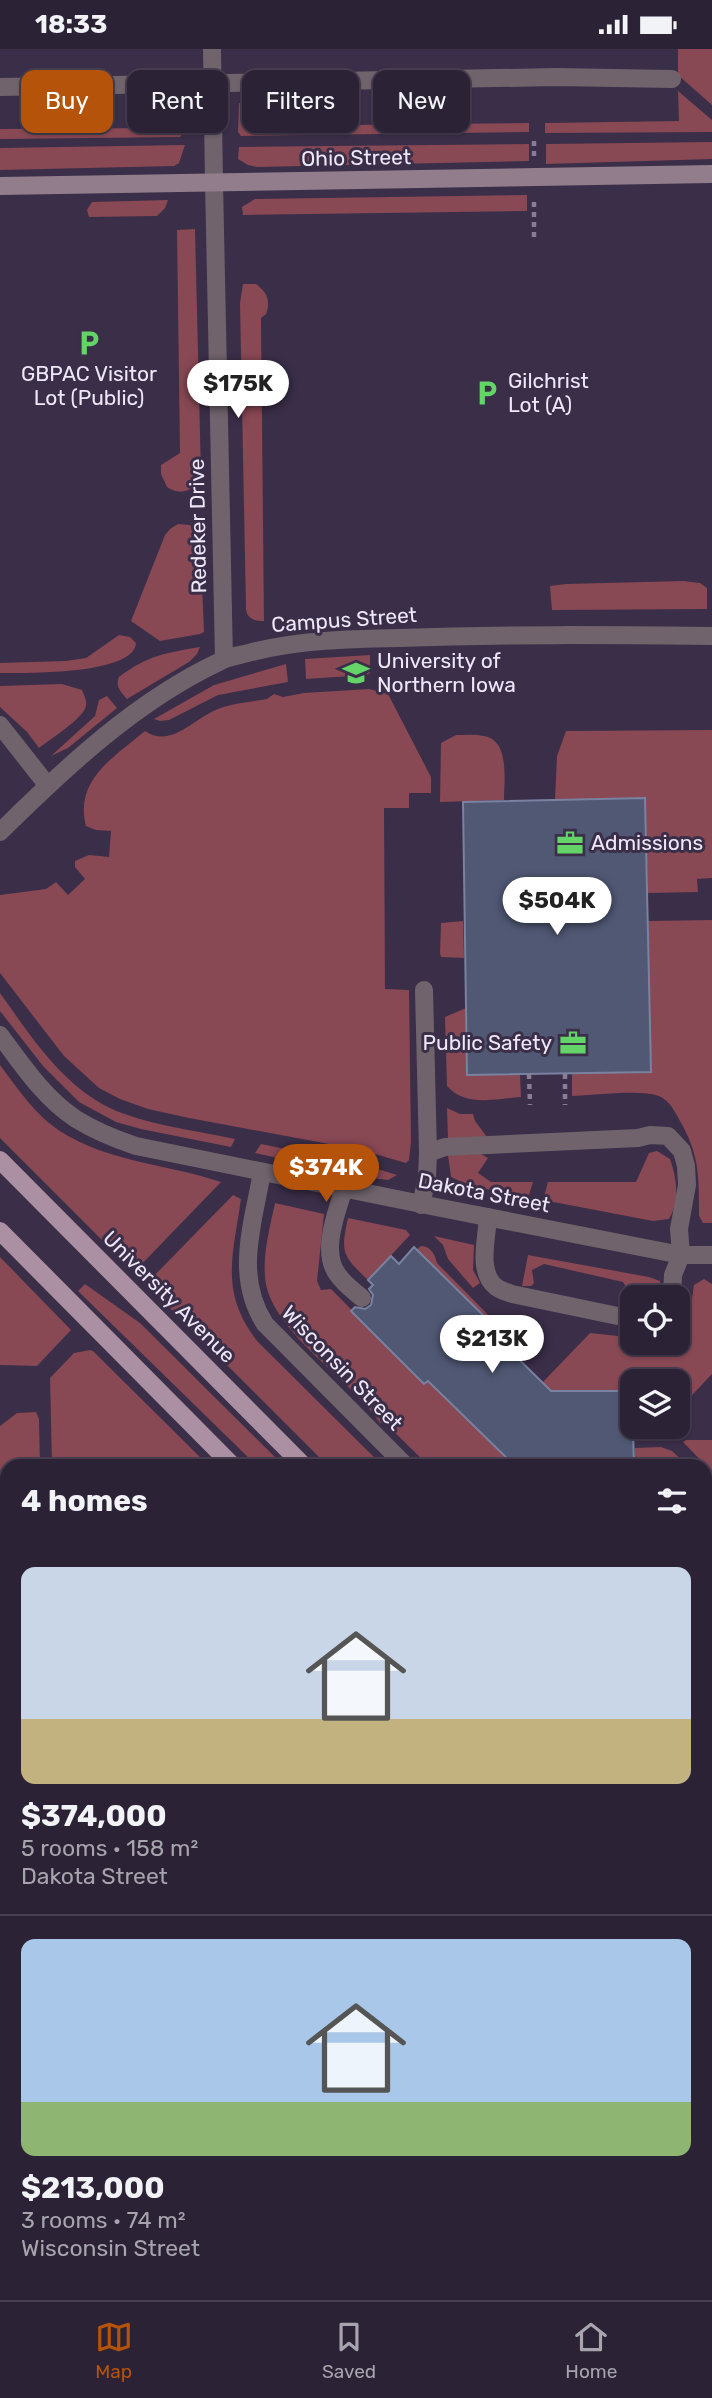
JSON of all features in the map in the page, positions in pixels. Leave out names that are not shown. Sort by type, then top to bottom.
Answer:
[{"type":"main road","name":"University Avenue","points":[[0,1160],[297,1459]]},
{"type":"main road","points":[[0,1231],[226,1459]]},
{"type":"street","name":"Redeker Drive","points":[[212,49],[212,70]]},
{"type":"street","points":[[228,83],[557,77],[672,79]]},
{"type":"street","points":[[0,87],[127,85]]},
{"type":"street","name":"Redeker Drive","points":[[213,133],[224,659]]},
{"type":"street","name":"Ohio Street","points":[[0,186],[712,174]]},
{"type":"street","name":"Campus Street","points":[[0,832],[48,786],[133,714],[173,687],[224,659],[278,646],[347,639],[540,635],[712,636]]},
{"type":"street","points":[[0,725],[48,786]]},
{"type":"street","points":[[421,1205],[427,1178],[428,1153],[424,990]]},
{"type":"street","name":"Dakota Street","points":[[0,1035],[35,1081],[75,1119],[113,1138],[148,1149],[681,1255],[712,1255]]},
{"type":"street","points":[[428,1153],[445,1147],[668,1136],[682,1151],[686,1166],[685,1203],[679,1229],[681,1255],[673,1275],[673,1285]]},
{"type":"street","name":"Wisconsin Street","points":[[262,1172],[248,1255],[247,1276],[252,1300],[265,1324],[399,1459]]},
{"type":"street","points":[[344,1188],[333,1229],[331,1261],[338,1276],[362,1298]]},
{"type":"street","points":[[488,1217],[484,1261],[487,1276],[496,1287],[512,1294],[620,1316]]},
{"type":"path","points":[[534,237],[535,214]]},
{"type":"path","points":[[529,1074],[530,1105]]},
{"type":"path","points":[[565,1074],[565,1105]]},
{"type":"shaded area","points":[[678,49],[712,49],[712,105],[678,75]]},
{"type":"shaded area","points":[[678,91],[712,120],[712,132],[545,133],[545,123],[679,121]]},
{"type":"shaded area","points":[[239,103],[242,103],[242,133],[359,133],[359,125],[373,125],[373,133],[457,133],[241,136],[238,132]]},
{"type":"shaded area","points":[[529,123],[529,132],[470,133],[470,124]]},
{"type":"shaded area","points":[[113,128],[127,128],[127,133],[183,133],[180,137],[0,139],[0,129],[21,129],[21,133],[113,133]]},
{"type":"shaded area","points":[[712,142],[712,159],[546,164],[546,144]]},
{"type":"shaded area","points":[[529,144],[529,161],[257,167],[238,159],[239,147]]},
{"type":"shaded area","points":[[185,145],[179,163],[174,166],[0,170],[0,148]]},
{"type":"shaded area","points":[[527,195],[527,211],[243,215],[242,207],[255,199]]},
{"type":"shaded area","points":[[168,200],[157,216],[89,217],[87,210],[92,202]]},
{"type":"shaded area","points":[[195,229],[201,474],[192,488],[178,491],[167,487],[161,474],[161,465],[180,453],[177,230]]},
{"type":"shaded area","points":[[243,284],[256,284],[263,290],[268,301],[266,314],[261,318],[264,621],[252,619],[246,609],[240,303]]},
{"type":"shaded area","points":[[178,524],[190,525],[200,536],[204,632],[160,641],[131,621],[165,535]]},
{"type":"shaded area","points":[[683,581],[700,583],[707,588],[707,609],[552,610],[550,586]]},
{"type":"shaded area","points":[[119,635],[130,637],[136,643],[131,653],[99,667],[0,673],[0,663],[86,658]]},
{"type":"shaded area","points":[[200,647],[189,662],[127,699],[119,689],[119,677],[148,659]]},
{"type":"shaded area","points":[[370,655],[370,673],[367,675],[306,679],[305,659]]},
{"type":"shaded area","points":[[286,664],[288,682],[218,695],[169,720],[154,719],[214,685]]},
{"type":"shaded area","points":[[62,684],[82,690],[86,706],[73,723],[39,748],[27,732],[0,707],[0,686]]},
{"type":"shaded area","points":[[369,689],[388,694],[431,777],[431,793],[409,793],[409,808],[384,808],[385,989],[409,990],[409,1160],[406,1163],[361,1150],[148,1109],[99,1088],[64,1056],[0,973],[0,895],[46,889],[56,882],[68,895],[85,879],[75,867],[75,861],[89,855],[109,857],[111,831],[86,826],[86,795],[99,771],[145,731],[155,736],[173,734],[218,709],[267,699],[274,694],[283,697]]},
{"type":"shaded area","points":[[107,696],[117,708],[68,748],[51,756],[95,716],[99,700]]},
{"type":"shaded area","points":[[712,730],[712,878],[697,879],[698,892],[648,893],[645,798],[555,800],[557,756],[566,731]]},
{"type":"shaded area","points":[[456,735],[484,736],[498,745],[504,762],[504,800],[440,802],[441,743]]},
{"type":"shaded area","points":[[712,920],[712,1223],[703,1223],[699,1216],[695,1156],[687,1134],[669,1104],[659,1096],[641,1093],[572,1096],[572,1073],[651,1072],[648,921]]},
{"type":"shaded area","points":[[463,921],[464,958],[441,957],[441,923]]},
{"type":"shaded area","points":[[0,993],[48,1058],[93,1098],[123,1114],[171,1127],[235,1139],[231,1147],[116,1122],[79,1102],[43,1066],[0,1011]]},
{"type":"shaded area","points":[[466,1008],[468,1075],[520,1074],[521,1097],[472,1099],[454,1093],[447,1086],[445,1017]]},
{"type":"shaded area","points":[[0,1065],[35,1110],[68,1136],[110,1154],[221,1182],[137,1269],[131,1269],[0,1138]]},
{"type":"shaded area","points":[[447,1108],[460,1114],[473,1114],[487,1137],[448,1140]]},
{"type":"shaded area","points":[[261,1144],[365,1165],[397,1175],[388,1180],[363,1177],[255,1153]]},
{"type":"shaded area","points":[[657,1151],[670,1159],[674,1174],[676,1197],[669,1219],[653,1221],[543,1200],[548,1182],[636,1182],[649,1153]]},
{"type":"shaded area","points":[[481,1154],[488,1158],[478,1173],[491,1182],[533,1182],[528,1198],[468,1185],[451,1177],[448,1155]]},
{"type":"shaded area","points":[[233,1195],[241,1199],[232,1273],[233,1290],[246,1324],[258,1342],[376,1459],[321,1459],[146,1284]]},
{"type":"shaded area","points":[[275,1203],[324,1214],[317,1281],[321,1290],[331,1289],[424,1383],[428,1381],[509,1459],[422,1459],[387,1425],[380,1423],[367,1406],[295,1335],[281,1316],[270,1297],[265,1277],[266,1249]]},
{"type":"shaded area","points":[[348,1218],[406,1230],[410,1235],[368,1280],[353,1265],[344,1247]]},
{"type":"shaded area","points":[[434,1236],[474,1245],[473,1270],[480,1283],[473,1288],[448,1259],[443,1245]]},
{"type":"shaded area","points":[[421,1246],[430,1249],[437,1263],[509,1336],[504,1345],[484,1325],[488,1320],[416,1250]]},
{"type":"shaded area","points":[[528,1255],[660,1281],[660,1285],[625,1285],[623,1282],[544,1264],[532,1270],[534,1283],[531,1286],[522,1286]]},
{"type":"shaded area","points":[[0,1257],[71,1330],[37,1366],[0,1365]]},
{"type":"shaded area","points":[[704,1279],[712,1284],[712,1374],[690,1397],[690,1369],[620,1369],[620,1391],[551,1391],[542,1383],[590,1333],[618,1336],[620,1332],[620,1355],[690,1355],[690,1308],[694,1285]]},
{"type":"shaded area","points":[[85,1284],[140,1323],[277,1459],[250,1459],[78,1291]]},
{"type":"shaded area","points":[[93,1351],[202,1459],[52,1459],[50,1378],[74,1353]]},
{"type":"shaded area","points":[[36,1412],[39,1419],[40,1459],[0,1459],[0,1426],[17,1413]]},
{"type":"shaded area","points":[[712,1440],[712,1459],[699,1459],[683,1442]]},
{"type":"shaded area","points":[[661,1447],[672,1451],[681,1459],[634,1459],[635,1448]]},
{"type":"building","points":[[645,798],[651,1072],[467,1075],[463,802]]},
{"type":"building","points":[[414,1247],[488,1320],[484,1325],[551,1391],[620,1391],[620,1439],[633,1439],[634,1459],[508,1459],[428,1381],[424,1384],[351,1311],[355,1307],[365,1309],[371,1305],[373,1295],[369,1289],[373,1285],[368,1280],[391,1256],[399,1264]]},
{"type":"place","name":"GBPAC Visitor Lot (Public)","points":[[89,343]]},
{"type":"place","name":"Gilchrist Lot (A)","points":[[487,393]]},
{"type":"place","name":"University of Northern Iowa","points":[[356,673]]},
{"type":"place","name":"Admissions","points":[[570,843]]},
{"type":"place","name":"Public Safety","points":[[573,1043]]}]
